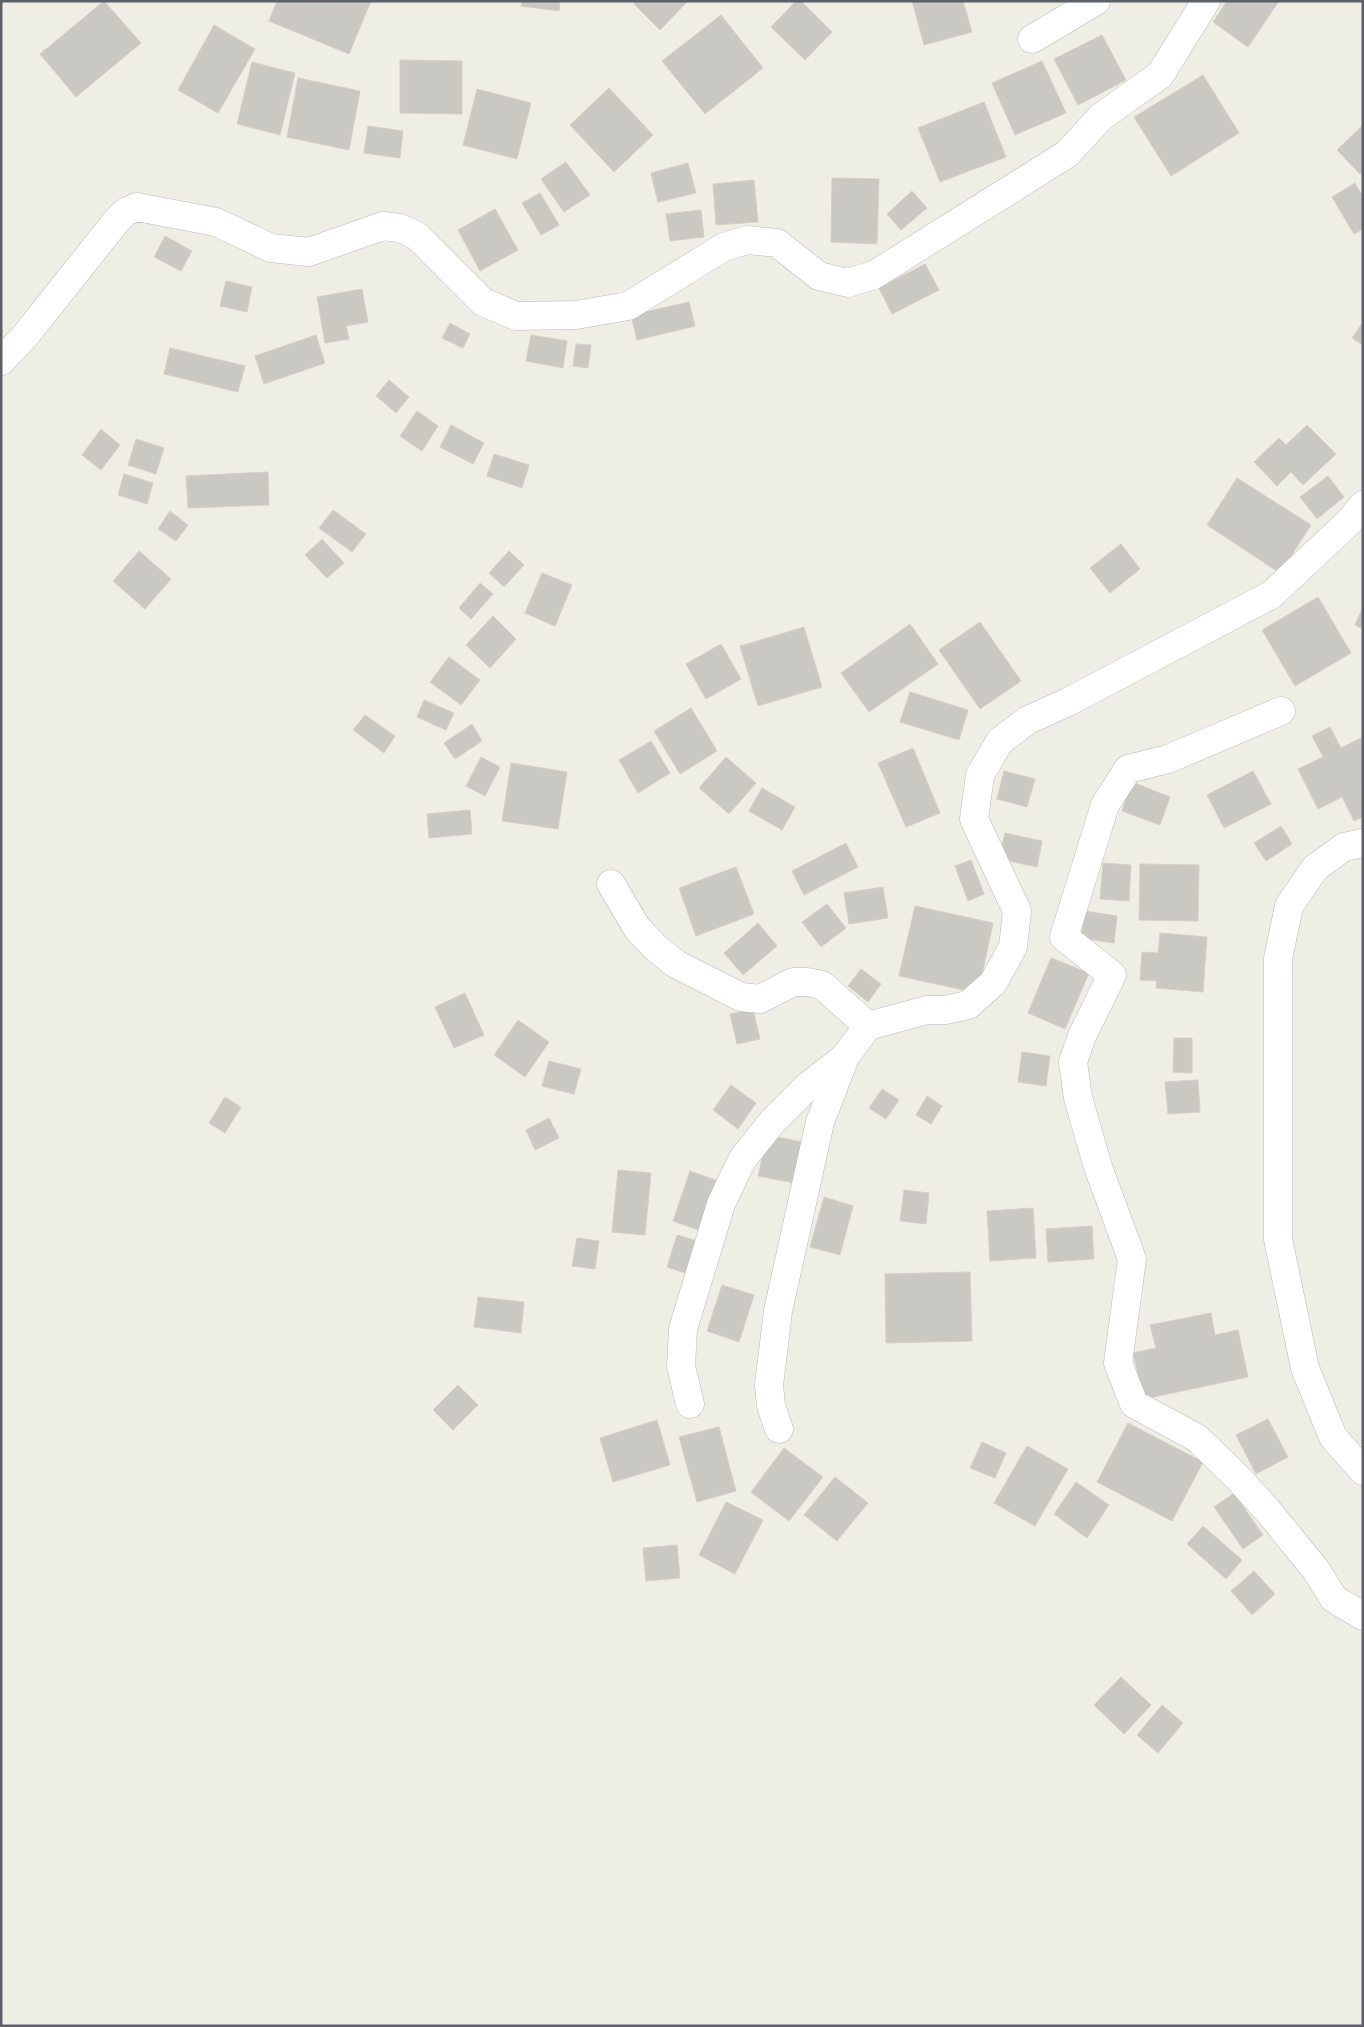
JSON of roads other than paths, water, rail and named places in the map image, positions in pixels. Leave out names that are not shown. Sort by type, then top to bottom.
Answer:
[{"type":"street","points":[[1032,39],[1096,1]]},
{"type":"street","points":[[1,361],[25,336],[118,219],[127,210],[137,207],[216,222],[271,248],[308,252],[383,226],[400,228],[417,236],[483,302],[516,316],[576,315],[628,306],[724,246],[747,240],[777,244],[819,276],[848,283],[874,275],[1067,154],[1102,117],[1160,75],[1206,1]]},
{"type":"street","points":[[690,1404],[681,1366],[682,1329],[721,1204],[742,1160],[772,1122],[810,1086],[844,1058],[868,1026],[927,1010],[945,1010],[968,1005],[992,983],[1013,947],[1017,911],[974,819],[980,775],[1000,741],[1028,720],[1068,702],[1271,595],[1349,522],[1363,505]]},
{"type":"street","points":[[1281,711],[1168,759],[1128,769],[1105,805],[1064,937],[1112,975],[1082,1036],[1073,1062],[1078,1098],[1098,1167],[1132,1260],[1118,1363],[1134,1404],[1197,1438],[1268,1511],[1316,1570],[1334,1600],[1363,1616]]},
{"type":"street","points":[[1363,843],[1344,847],[1315,868],[1289,906],[1278,959],[1278,1239],[1306,1368],[1333,1437],[1363,1471]]},
{"type":"street","points":[[611,884],[636,928],[676,964],[741,997],[760,999],[793,982],[822,985],[868,1026]]},
{"type":"street","points":[[779,1429],[771,1406],[769,1385],[778,1311],[820,1122],[844,1058]]}]
